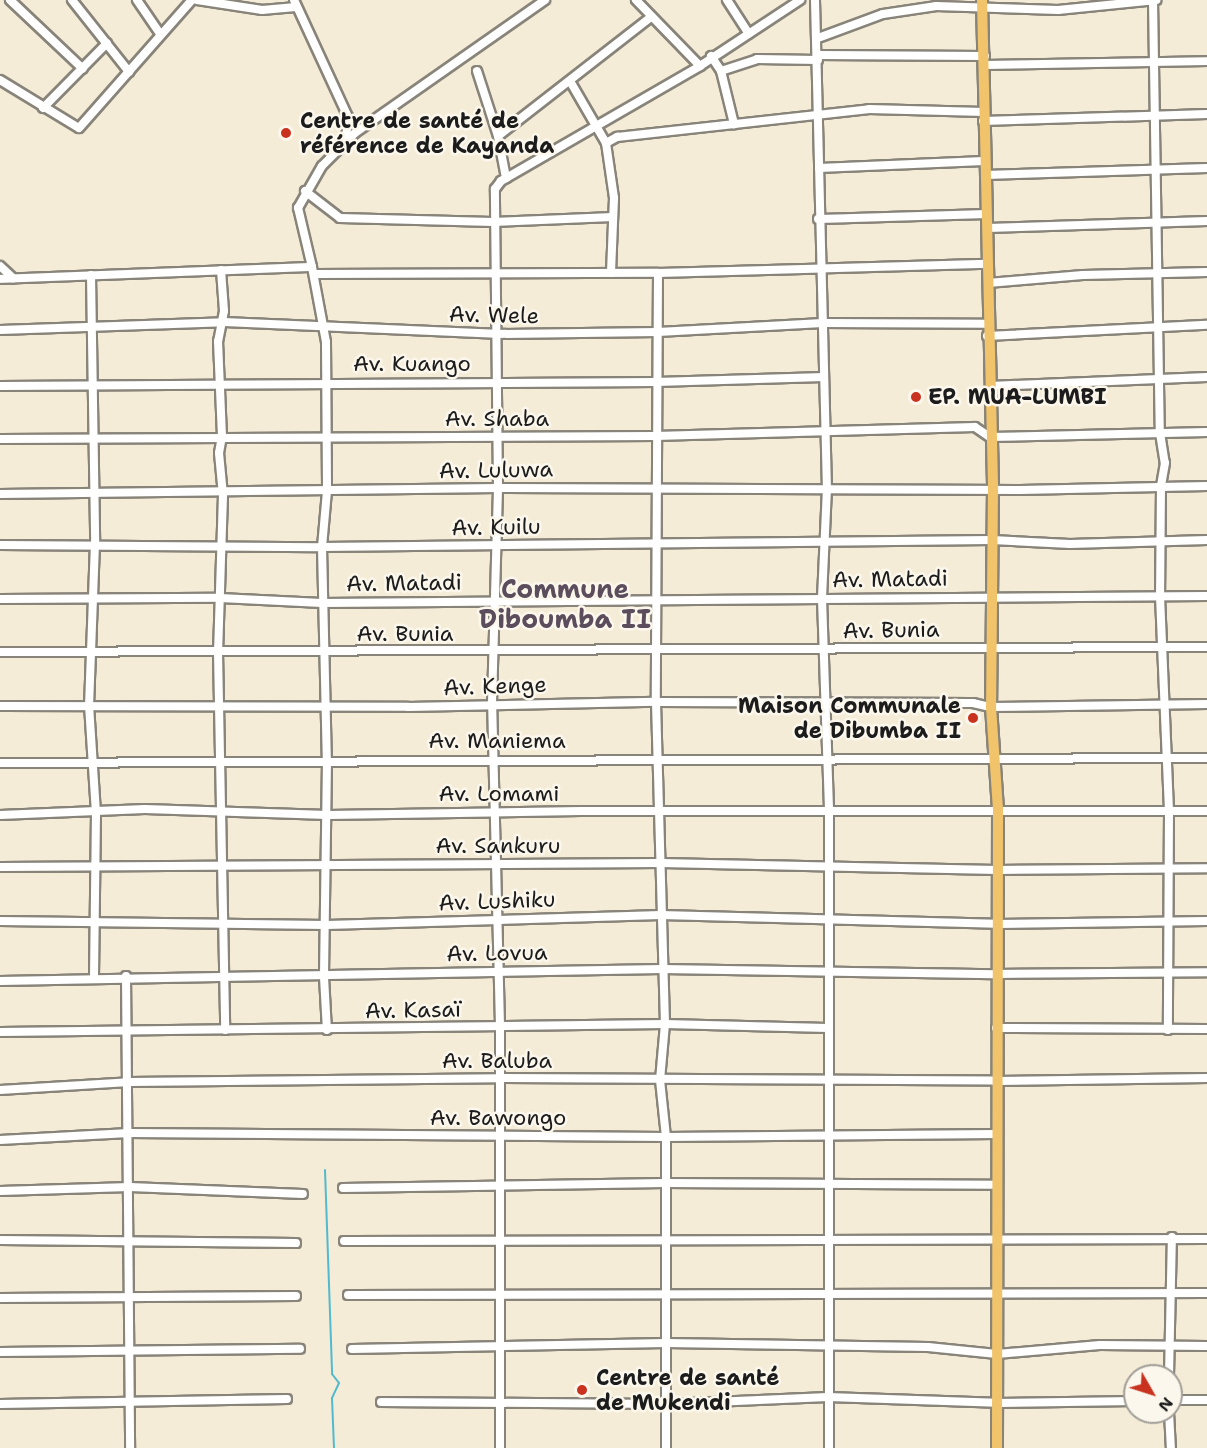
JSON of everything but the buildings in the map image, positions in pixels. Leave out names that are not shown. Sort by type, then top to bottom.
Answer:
[{"type":"highway","points":[[981,3],[985,60],[987,336],[993,487],[989,596],[994,629],[990,648],[991,707],[998,810],[995,974],[997,1448]]},
{"type":"street","points":[[10,0],[83,69]]},
{"type":"street","points":[[72,0],[129,72]]},
{"type":"street","points":[[137,0],[160,35]]},
{"type":"street","points":[[0,80],[79,128],[192,0]]},
{"type":"street","points":[[197,0],[262,10],[295,3],[348,117],[346,140]]},
{"type":"street","points":[[327,1030],[324,977],[328,815],[322,603],[322,547],[327,491],[326,328],[298,216],[305,191],[346,140],[545,0]]},
{"type":"street","points":[[636,0],[700,66]]},
{"type":"street","points":[[727,0],[748,34]]},
{"type":"street","points":[[500,1448],[497,1293],[500,1026],[496,864],[497,760],[492,703],[493,600],[498,488],[493,222],[496,184],[700,66],[711,56],[800,0]]},
{"type":"street","points":[[815,0],[820,118],[818,219],[822,269],[827,488],[822,598],[822,702],[827,757],[829,864],[826,1184],[829,1448]]},
{"type":"street","points":[[818,38],[894,12],[936,6],[981,3],[1058,10],[1154,0],[1160,433],[1165,463],[1161,486],[1160,596],[1162,705],[1169,811],[1168,1030]]},
{"type":"street","points":[[498,136],[651,17]]},
{"type":"street","points":[[43,108],[107,43]]},
{"type":"street","points":[[711,56],[721,71],[734,124]]},
{"type":"street","points":[[721,71],[757,59],[1207,61]]},
{"type":"street","points":[[477,71],[498,136],[506,178]]},
{"type":"street","points":[[570,81],[606,143],[613,217],[611,273]]},
{"type":"street","points":[[606,143],[616,137],[734,124],[820,118],[869,109],[984,117],[1207,114]]},
{"type":"street","points":[[819,168],[984,161]]},
{"type":"street","points":[[985,175],[1207,168]]},
{"type":"street","points":[[305,191],[340,218],[493,222],[613,217]]},
{"type":"street","points":[[818,219],[987,214]]},
{"type":"street","points":[[988,228],[1207,221]]},
{"type":"street","points":[[0,279],[221,270],[658,273],[988,264]]},
{"type":"street","points":[[0,266],[13,279]]},
{"type":"street","points":[[221,270],[224,321],[218,341],[222,382],[222,436],[219,453],[223,490],[218,652],[220,812],[224,868],[222,921],[225,1030]]},
{"type":"street","points":[[988,283],[1159,272],[1207,272]]},
{"type":"street","points":[[658,273],[655,436],[657,488],[656,702],[660,758],[662,969],[665,1024],[660,1080],[666,1137],[664,1239],[666,1448]]},
{"type":"street","points":[[91,275],[95,543],[89,705],[96,813],[93,868],[94,976]]},
{"type":"street","name":"Av. Wele","points":[[0,330],[92,329],[224,321],[326,328],[496,334],[658,332],[823,323],[988,324]]},
{"type":"street","points":[[987,336],[1207,325]]},
{"type":"street","name":"Av. Kuango","points":[[0,386],[222,382],[656,382],[824,377]]},
{"type":"street","points":[[990,386],[1207,377]]},
{"type":"street","name":"Av. Shaba","points":[[0,439],[222,436],[327,438],[655,436],[975,427],[990,437]]},
{"type":"street","points":[[990,437],[1207,432]]},
{"type":"street","name":"Av. Luluwa","points":[[0,494],[498,488],[993,487],[1020,490],[1207,486]]},
{"type":"street","name":"Av. Kuilu","points":[[0,545],[95,543],[322,547],[992,540],[1070,544],[1207,540]]},
{"type":"street","name":"Av. Matadi","points":[[0,599],[220,598],[322,603],[1207,596]]},
{"type":"street","name":"Av. Bunia","points":[[0,652],[90,649],[494,653],[1207,647]]},
{"type":"street","name":"Av. Kenge","points":[[0,706],[656,702],[973,703],[991,707],[1207,704]]},
{"type":"street","name":"Av. Maniema","points":[[0,763],[94,760],[827,757],[995,761],[1207,758]]},
{"type":"street","name":"Av. Lomami","points":[[0,815],[96,813],[145,809],[328,815],[661,811],[1207,812]]},
{"type":"street","name":"Av. Sankuru","points":[[0,867],[93,868],[189,863],[224,868],[661,863],[829,864],[997,870],[1207,868]]},
{"type":"street","name":"Av. Lushiku","points":[[0,921],[222,921],[327,925],[497,918],[661,915],[996,924],[1207,921]]},
{"type":"street","name":"Av. Lovua","points":[[0,981],[94,976],[324,977],[498,971],[662,969],[995,974],[1207,972]]},
{"type":"street","points":[[126,976],[132,1403],[130,1448]]},
{"type":"street","name":"Av. Kasaï","points":[[0,1032],[327,1030],[665,1024],[828,1028]]},
{"type":"street","points":[[996,1028],[1207,1029]]},
{"type":"street","name":"Av. Baluba","points":[[0,1090],[129,1082],[499,1078],[995,1081],[1207,1078]]},
{"type":"street","name":"Av. Bawongo","points":[[0,1140],[129,1133],[499,1137],[996,1134]]},
{"type":"street","points":[[343,1188],[498,1188],[665,1183],[996,1185]]},
{"type":"street","points":[[0,1191],[130,1187],[303,1194]]},
{"type":"street","points":[[1168,1364],[1172,1237]]},
{"type":"street","points":[[344,1241],[664,1239],[996,1242],[1172,1237],[1207,1239]]},
{"type":"street","points":[[0,1240],[296,1243]]},
{"type":"street","points":[[348,1295],[665,1292],[1207,1293]]},
{"type":"street","points":[[0,1298],[129,1300],[296,1296]]},
{"type":"street","points":[[352,1348],[666,1343],[928,1347],[997,1354],[1100,1345],[1207,1346]]},
{"type":"street","points":[[0,1352],[300,1349]]},
{"type":"street","points":[[381,1402],[667,1404],[828,1398],[996,1403],[1123,1401]]},
{"type":"street","points":[[0,1404],[287,1400]]},
{"type":"street","points":[[1183,1400],[1207,1400]]},
{"type":"street","points":[[1169,1424],[1171,1448]]},
{"type":"waterway","points":[[325,1170],[332,1374],[339,1383],[332,1398],[334,1448]]},
{"type":"place","name":"Centre de santé de référence de Kayanda","points":[[286,133]]},
{"type":"place","name":"EP. MUA-LUMBI","points":[[916,397]]},
{"type":"place","name":"Maison Communale de Dibumba II","points":[[973,718]]},
{"type":"place","name":"Centre de santé de Mukendi","points":[[582,1390]]},
{"type":"district","name":"Commune Diboumba II","points":[[565,604]]}]
